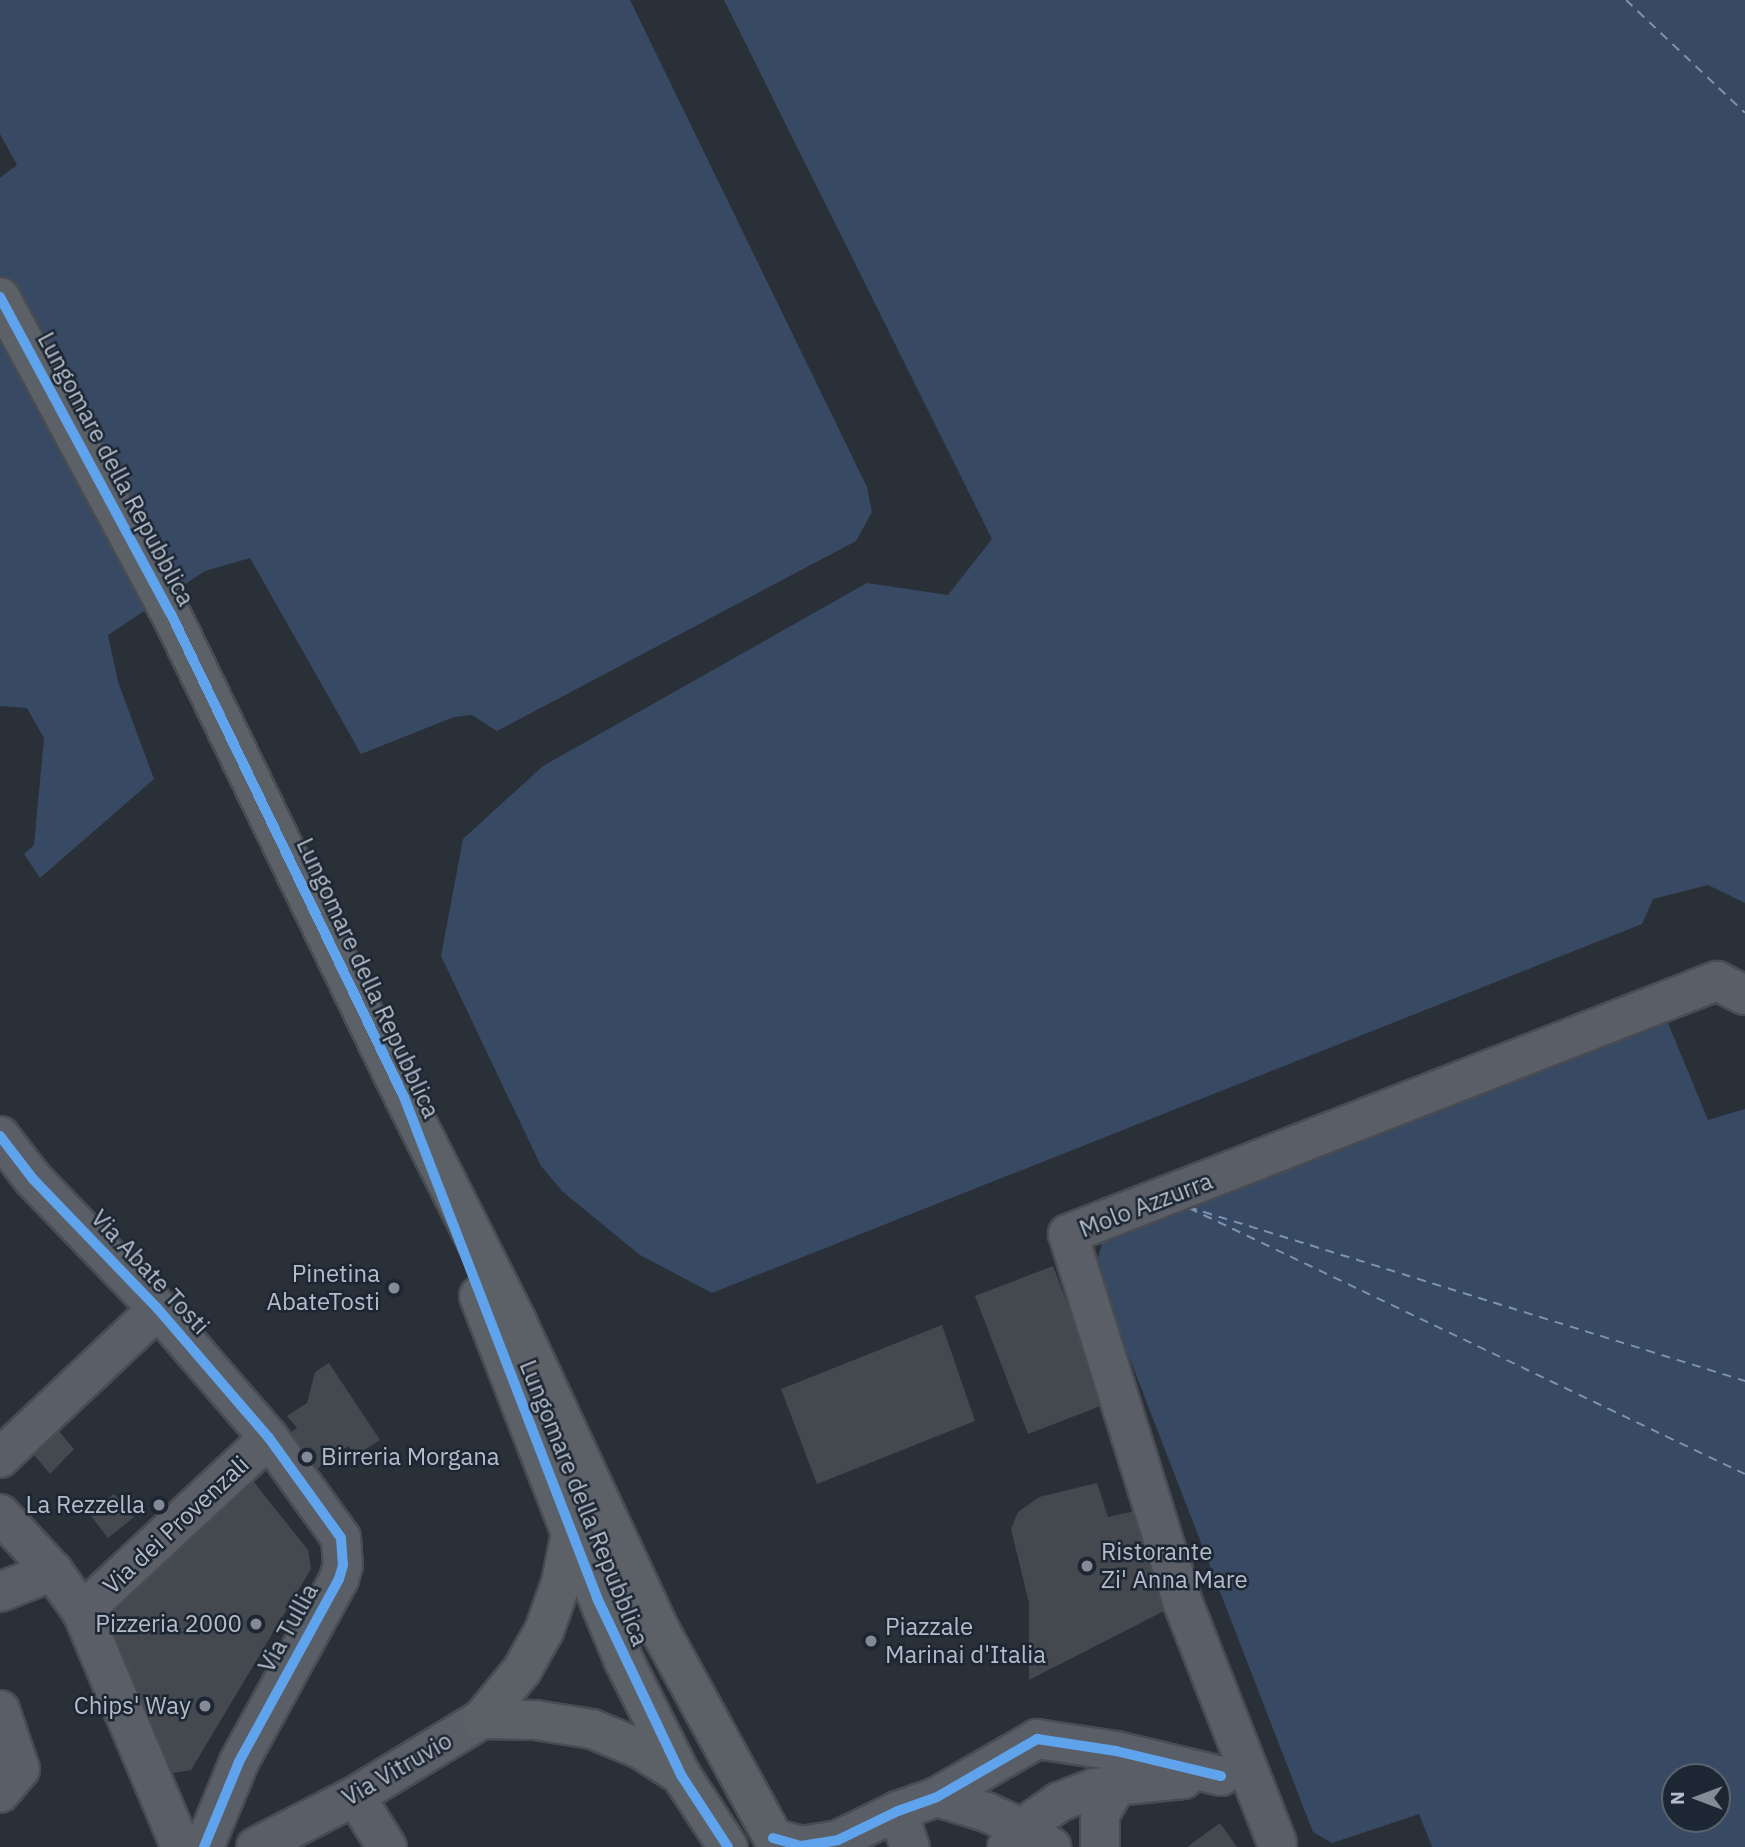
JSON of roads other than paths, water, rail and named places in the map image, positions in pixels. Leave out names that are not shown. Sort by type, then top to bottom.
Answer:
[{"type":"main road","name":"Lungomare della Repubblica","points":[[0,297],[171,614],[404,1097],[517,1322],[661,1632],[775,1842]]},
{"type":"main road","name":"Lungomare della Repubblica","points":[[404,1097],[571,1533],[624,1661],[681,1775],[728,1847]]},
{"type":"main road","points":[[482,1719],[522,1670],[544,1631],[561,1583],[571,1533]]},
{"type":"main road","points":[[482,1719],[535,1720],[592,1729],[640,1749],[681,1775]]},
{"type":"street","name":"Molo Azzurra","points":[[1279,1845],[1182,1600],[1068,1234],[1180,1201],[1717,981],[1745,995]]},
{"type":"street","name":"Via Abate Tosti","points":[[0,1136],[33,1179],[158,1309],[269,1437]]},
{"type":"street","points":[[0,1458],[158,1309]]},
{"type":"street","name":"Via dei Provenzali","points":[[82,1612],[269,1437]]},
{"type":"street","name":"Via Tullia","points":[[204,1847],[234,1772],[343,1565],[341,1538],[334,1525],[269,1437]]},
{"type":"street","points":[[0,1514],[53,1571],[82,1612],[181,1847]]},
{"type":"street","points":[[0,1592],[53,1571]]},
{"type":"street","points":[[0,1710],[20,1769],[0,1793]]},
{"type":"street","name":"Via Vitruvio","points":[[256,1847],[323,1817],[482,1719]]},
{"type":"street","points":[[775,1842],[801,1846],[825,1844],[898,1811],[937,1797],[1037,1740],[1116,1751],[1221,1776]]},
{"type":"street","name":"Molo Azzurra","points":[[1221,1776],[1279,1845]]},
{"type":"street","points":[[937,1797],[986,1812],[1027,1841],[1059,1802],[1095,1788],[1221,1776]]},
{"type":"street","points":[[1100,1847],[1100,1814],[1117,1784]]},
{"type":"street","points":[[898,1811],[910,1847]]},
{"type":"street","points":[[323,1817],[357,1847]]},
{"type":"street","points":[[323,1817],[387,1847]]},
{"type":"water","points":[[0,0],[630,0],[867,487],[872,512],[856,541],[497,731],[472,715],[454,717],[361,754],[250,558],[205,571],[108,635],[118,682],[154,779],[40,878],[24,854],[34,845],[44,738],[27,708],[0,706],[0,178],[17,165],[0,134]]},
{"type":"water","points":[[724,0],[1745,0],[1745,903],[1708,885],[1653,899],[1642,924],[712,1293],[640,1255],[563,1192],[541,1166],[441,956],[463,839],[543,766],[867,583],[948,595],[992,539]]},
{"type":"water","points":[[1668,1023],[1708,1120],[1745,1109],[1745,1847],[1432,1847],[1419,1814],[1332,1843],[1313,1832],[1095,1269],[1103,1240]]},
{"type":"place","name":"Pinetina AbateTosti","points":[[394,1288]]},
{"type":"place","name":"Birreria Morgana","points":[[307,1457]]},
{"type":"place","name":"La Rezzella","points":[[159,1505]]},
{"type":"place","name":"Ristorante Zi' Anna Mare","points":[[1087,1566]]},
{"type":"place","name":"Pizzeria 2000","points":[[256,1624]]},
{"type":"place","name":"Piazzale Marinai d'Italia","points":[[871,1641]]},
{"type":"place","name":"Chips' Way","points":[[205,1706]]}]
